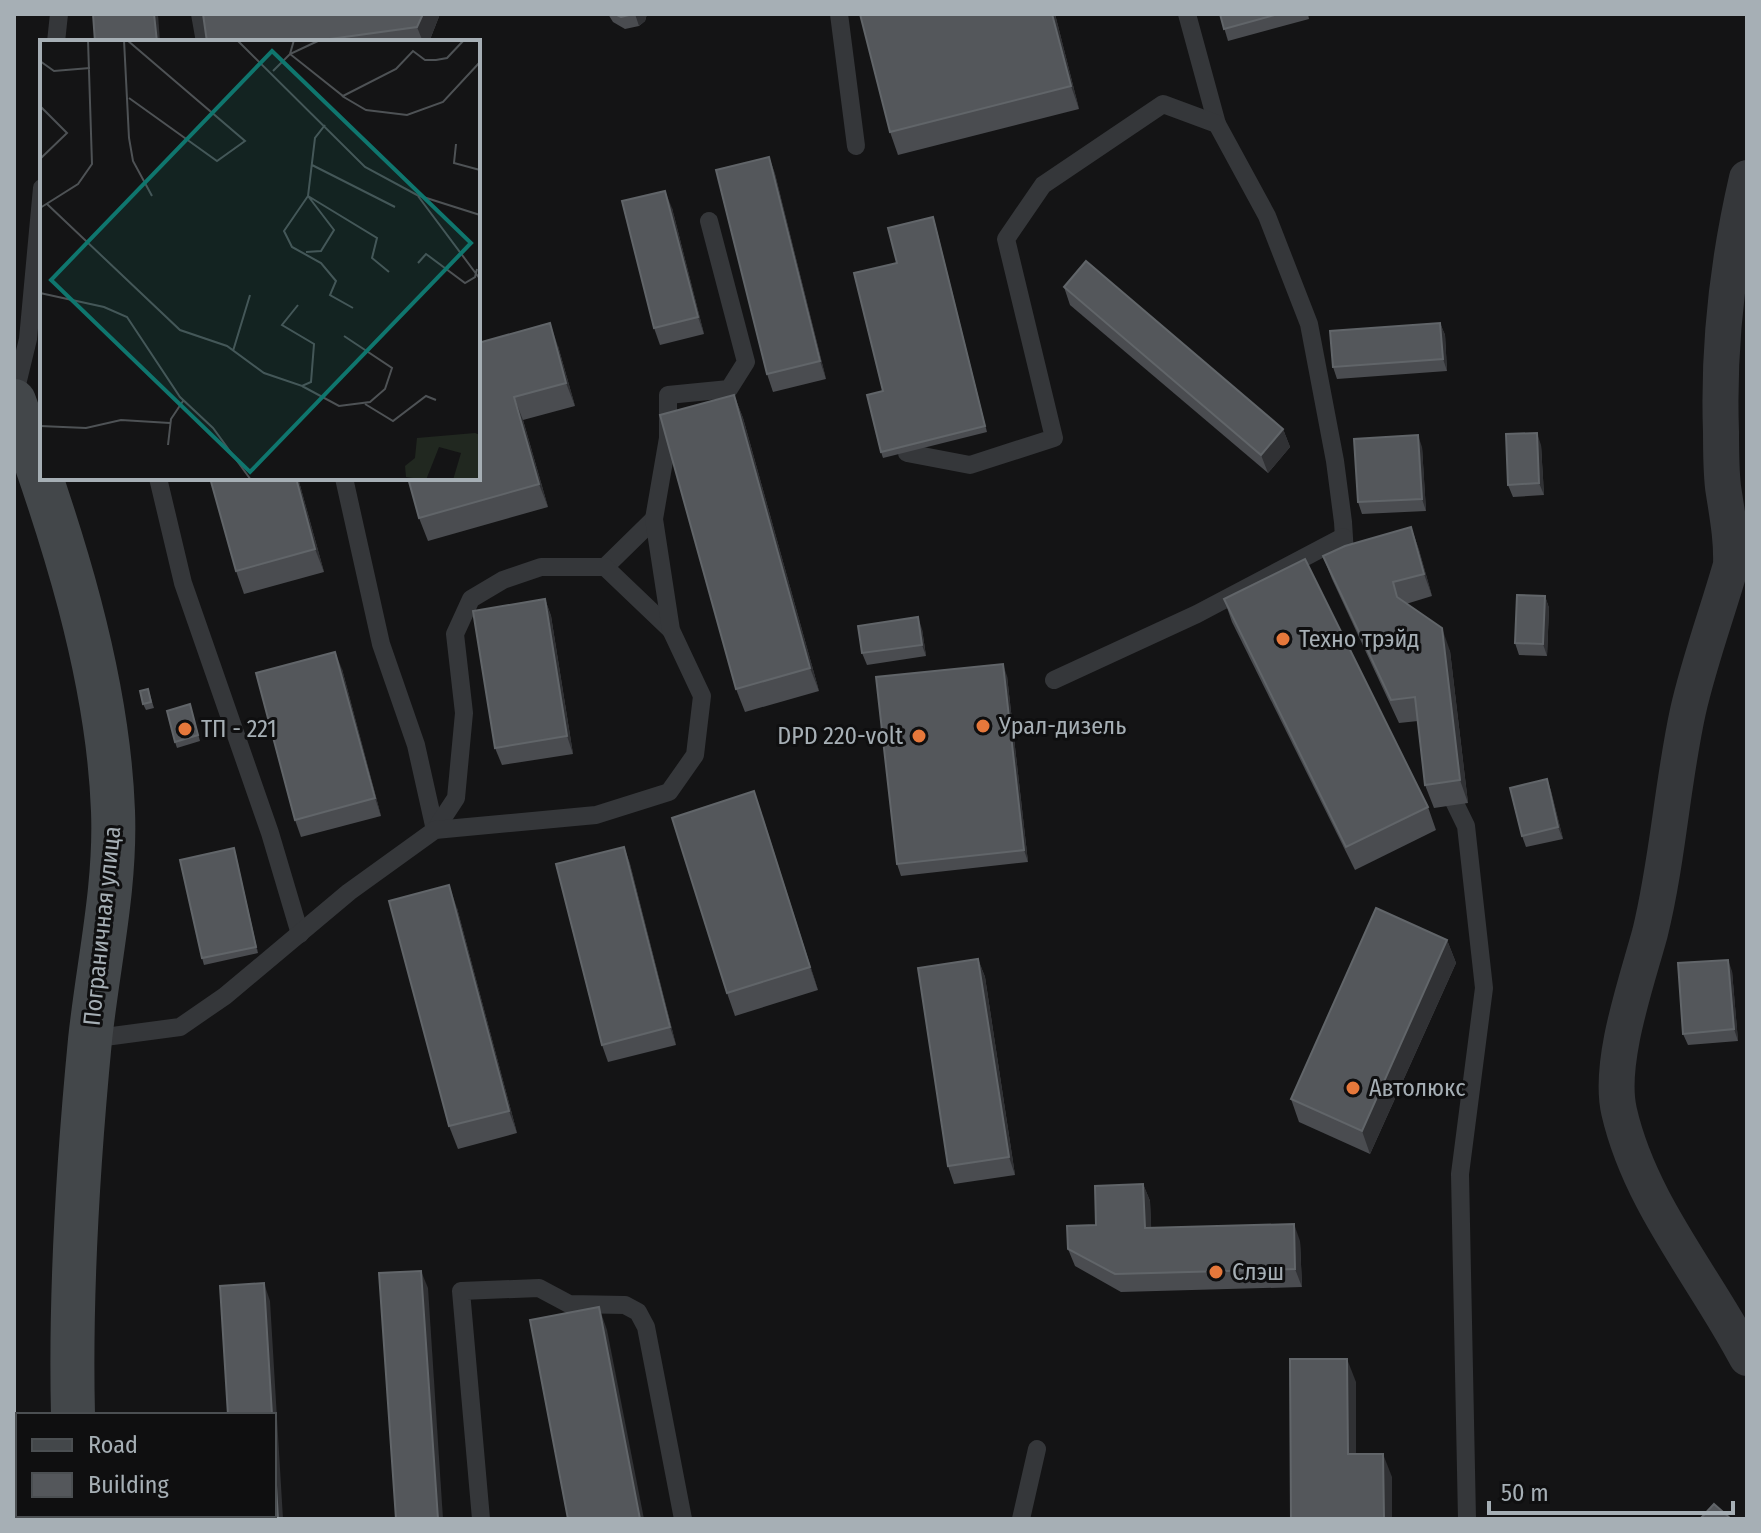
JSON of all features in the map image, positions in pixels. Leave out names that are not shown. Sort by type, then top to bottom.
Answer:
[{"type":"street","points":[[1747,178],[1736,226],[1725,316],[1720,428],[1723,486],[1740,540],[1689,708],[1650,932],[1633,988],[1621,1046],[1617,1086],[1618,1109],[1634,1163],[1662,1217],[1747,1358]]},
{"type":"street","name":"Пограничная улица","points":[[14,399],[40,476]]},
{"type":"street","name":"Пограничная улица","points":[[41,480],[94,667],[110,767],[113,812],[113,858],[90,1039],[77,1242],[73,1413]]},
{"type":"lane","points":[[56,40],[59,14]]},
{"type":"lane","points":[[200,14],[205,40]]},
{"type":"lane","points":[[839,14],[856,146]]},
{"type":"lane","points":[[1187,14],[1217,124],[1267,216],[1309,324],[1335,461],[1347,578],[1354,591]]},
{"type":"lane","points":[[907,453],[970,465],[1054,438],[1006,239],[1043,185],[1163,104],[1217,124]]},
{"type":"lane","points":[[14,399],[28,339],[40,210]]},
{"type":"lane","points":[[435,830],[596,815],[669,792],[695,755],[702,696],[671,630],[654,519],[668,438],[668,395],[729,389],[746,362],[709,221]]},
{"type":"lane","points":[[158,480],[183,583],[265,818],[300,934]]},
{"type":"lane","points":[[344,480],[381,644],[416,745],[435,830]]},
{"type":"lane","points":[[605,567],[654,519]]},
{"type":"lane","points":[[1054,680],[1197,614],[1343,537]]},
{"type":"lane","points":[[90,1039],[180,1027],[225,996],[349,892],[435,830],[456,798],[464,713],[455,634],[471,599],[503,580],[541,567],[605,567],[671,630]]},
{"type":"lane","points":[[1440,771],[1466,826],[1484,988],[1460,1174],[1467,1519]]},
{"type":"lane","points":[[481,1519],[461,1291],[539,1288],[569,1304],[625,1305],[638,1312],[646,1327],[683,1519]]},
{"type":"lane","points":[[1021,1519],[1037,1449]]},
{"type":"building","points":[[93,14],[154,14],[157,40],[95,40]]},
{"type":"building","points":[[203,14],[423,14],[417,27],[323,40],[207,40]]},
{"type":"building","points":[[860,14],[1052,14],[1071,86],[890,132]]},
{"type":"building","points":[[1220,14],[1278,14],[1224,29]]},
{"type":"building","points":[[769,157],[820,361],[767,374],[716,170]]},
{"type":"building","points":[[665,191],[698,317],[654,328],[622,201]]},
{"type":"building","points":[[933,217],[985,426],[881,452],[867,395],[883,391],[854,273],[897,263],[888,228]]},
{"type":"building","points":[[1086,261],[1283,429],[1261,455],[1064,287]]},
{"type":"building","points":[[550,323],[566,383],[514,397],[539,484],[419,518],[409,480],[480,480],[480,342]]},
{"type":"building","points":[[1440,323],[1443,359],[1333,367],[1330,331]]},
{"type":"building","points":[[734,395],[810,668],[736,689],[660,415]]},
{"type":"building","points":[[1537,433],[1539,483],[1508,485],[1506,434]]},
{"type":"building","points":[[1418,435],[1422,499],[1358,502],[1354,439]]},
{"type":"building","points":[[211,480],[297,480],[315,549],[236,571]]},
{"type":"building","points":[[1411,527],[1424,574],[1393,582],[1397,597],[1442,628],[1460,780],[1425,785],[1415,697],[1391,700],[1323,556],[1345,546]]},
{"type":"building","points":[[1305,559],[1428,807],[1346,847],[1224,599]]},
{"type":"building","points":[[1517,595],[1545,596],[1543,644],[1515,643]]},
{"type":"building","points":[[545,599],[567,736],[495,748],[473,611]]},
{"type":"building","points":[[918,617],[922,645],[862,653],[858,626]]},
{"type":"building","points":[[335,652],[375,798],[295,820],[256,673]]},
{"type":"building","points":[[1003,664],[1024,850],[897,864],[876,677]]},
{"type":"building","points":[[148,689],[151,702],[143,704],[140,691]]},
{"type":"building","name":"ТП - 221","points":[[190,704],[198,735],[175,742],[167,711]]},
{"type":"building","points":[[1547,779],[1558,827],[1522,836],[1510,788]]},
{"type":"building","points":[[754,791],[810,967],[727,993],[672,818]]},
{"type":"building","points":[[624,847],[670,1027],[602,1045],[556,864]]},
{"type":"building","points":[[234,848],[256,947],[202,958],[180,860]]},
{"type":"building","points":[[449,885],[509,1111],[449,1126],[389,901]]},
{"type":"building","points":[[1376,908],[1447,940],[1362,1131],[1291,1099]]},
{"type":"building","points":[[978,959],[1009,1157],[948,1166],[918,968]]},
{"type":"building","points":[[1728,960],[1734,1029],[1683,1034],[1678,963]]},
{"type":"building","points":[[1143,1184],[1145,1228],[1294,1224],[1295,1269],[1115,1274],[1068,1249],[1067,1226],[1096,1225],[1095,1186]]},
{"type":"building","points":[[421,1271],[438,1519],[396,1519],[379,1273]]},
{"type":"building","points":[[264,1283],[272,1413],[228,1413],[220,1286]]},
{"type":"building","points":[[599,1307],[640,1519],[568,1519],[530,1320]]},
{"type":"building","points":[[1290,1359],[1347,1359],[1348,1454],[1383,1454],[1384,1519],[1291,1519]]},
{"type":"building","points":[[276,1485],[278,1519],[234,1519],[276,1517]]},
{"type":"building","points":[[1714,1504],[1731,1519],[1700,1519]]},
{"type":"place","name":"Техно трэйд","points":[[1283,639]]},
{"type":"place","name":"Урал-дизель","points":[[983,726]]},
{"type":"place","name":"ТП - 221","points":[[185,729]]},
{"type":"place","name":"DPD 220-volt","points":[[919,736]]},
{"type":"place","name":"Автолюкс","points":[[1353,1088]]},
{"type":"place","name":"Слэш","points":[[1216,1272]]}]
